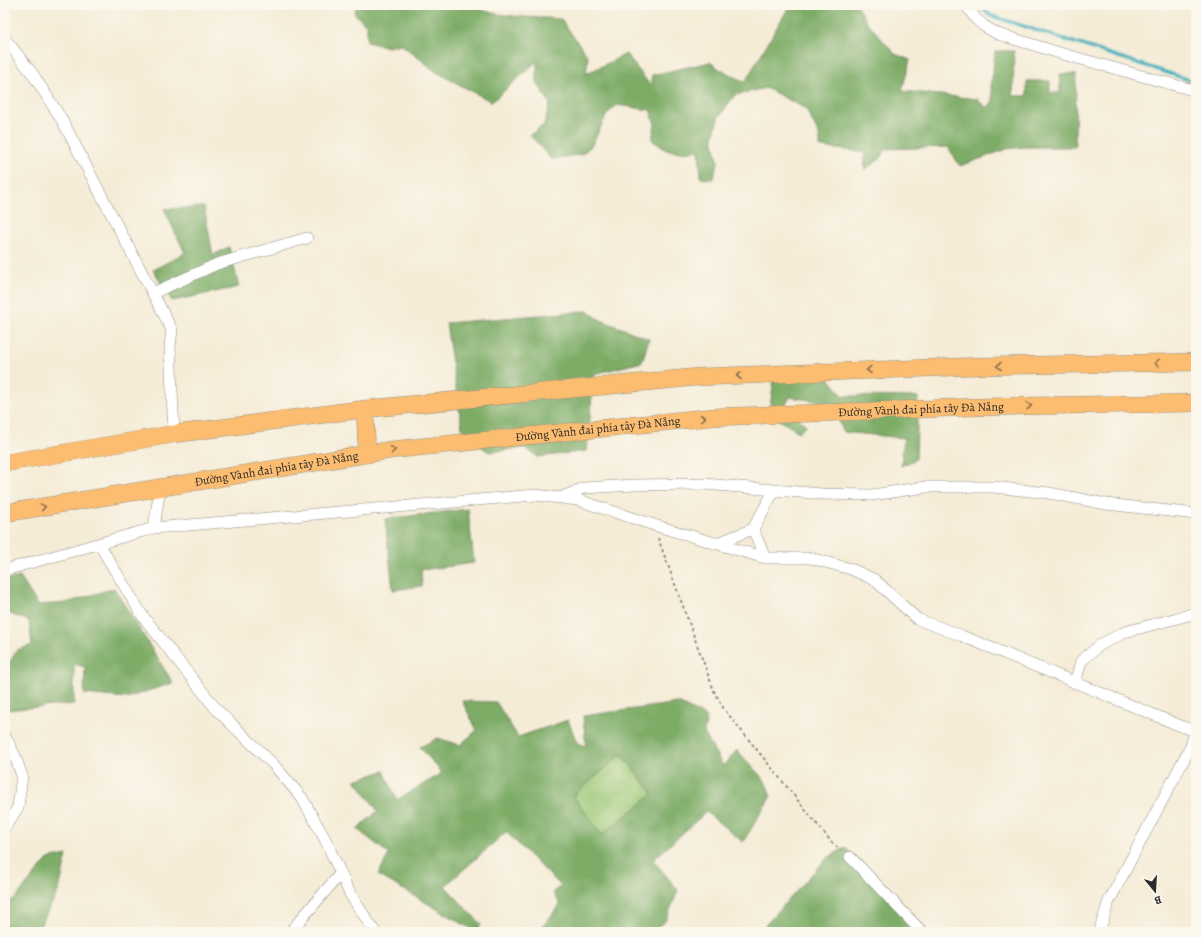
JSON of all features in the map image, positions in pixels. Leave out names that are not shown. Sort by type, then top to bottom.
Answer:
[{"type":"main road","points":[[5,463],[174,434],[365,409],[698,377],[981,366],[1196,362]]},
{"type":"main road","name":"Đường Vành đai phía tây Đà Nẵng","points":[[5,513],[391,450],[713,417],[976,408],[1196,403]]},
{"type":"main road","points":[[365,409],[367,454]]},
{"type":"street","points":[[966,5],[976,19],[984,26],[998,34],[1063,54],[1196,91]]},
{"type":"street","points":[[5,39],[32,73],[62,120],[154,293],[172,330],[170,346],[174,434]]},
{"type":"street","points":[[154,293],[217,264],[307,238]]},
{"type":"street","points":[[559,498],[584,488],[634,485],[704,484],[774,491],[872,495],[926,486],[993,487],[1049,493],[1106,504],[1196,514]]},
{"type":"street","points":[[154,528],[160,488]]},
{"type":"street","points":[[715,544],[753,529],[774,491]]},
{"type":"street","points":[[5,570],[154,528],[535,495],[578,500],[654,526],[765,558],[810,558],[851,569],[874,580],[917,619],[1172,722],[1196,730],[1191,746],[1109,902],[1099,932]]},
{"type":"street","points":[[753,529],[765,558]]},
{"type":"street","points":[[99,544],[142,615],[217,710],[273,764],[302,798],[325,839],[350,894],[375,932]]},
{"type":"street","points":[[1075,683],[1081,661],[1100,645],[1125,632],[1196,613]]},
{"type":"street","points":[[5,736],[15,756],[22,776],[18,807],[5,827]]},
{"type":"street","points":[[850,857],[922,932]]},
{"type":"street","points":[[290,932],[341,873]]},
{"type":"path","points":[[654,526],[707,676],[724,709],[832,844],[850,857]]},
{"type":"green space","points":[[358,5],[472,5],[480,9],[502,15],[561,19],[588,57],[586,74],[626,54],[650,85],[652,75],[710,62],[721,70],[745,82],[790,5],[857,5],[867,22],[895,54],[910,60],[902,91],[977,99],[987,108],[993,101],[991,88],[995,51],[1014,51],[1013,96],[1027,96],[1027,81],[1050,81],[1050,93],[1060,93],[1060,74],[1076,74],[1075,147],[1024,147],[1007,149],[960,166],[948,147],[885,149],[880,159],[865,169],[864,152],[820,147],[820,137],[806,109],[766,88],[735,95],[718,118],[713,138],[718,162],[713,179],[701,178],[699,150],[682,152],[666,150],[652,140],[655,124],[650,110],[617,105],[607,114],[592,145],[582,154],[551,159],[530,135],[544,125],[550,103],[537,83],[537,61],[492,102],[436,72],[401,44],[388,47],[367,42],[367,26],[354,13]]},
{"type":"green space","points":[[204,207],[213,255],[229,247],[239,287],[172,301],[153,270],[185,253],[164,209]]},
{"type":"green space","points":[[587,311],[601,320],[649,339],[642,362],[594,374],[587,451],[538,457],[525,448],[489,452],[463,434],[446,323]]},
{"type":"green space","points":[[822,369],[843,396],[918,397],[916,459],[901,466],[904,438],[843,432],[834,404],[790,397],[785,406],[807,426],[799,432],[769,414],[775,372]]},
{"type":"green space","points":[[468,509],[474,563],[421,570],[422,586],[393,590],[385,519]]},
{"type":"green space","points":[[20,577],[38,605],[66,603],[114,588],[173,683],[126,698],[84,694],[85,667],[74,664],[74,704],[5,710],[5,670],[17,650],[32,645],[29,621],[5,612],[5,580]]},
{"type":"green space","points":[[462,701],[496,702],[518,737],[568,720],[577,743],[586,746],[583,716],[678,703],[707,717],[704,733],[723,766],[737,750],[765,781],[771,796],[743,842],[706,812],[653,860],[678,890],[666,920],[651,932],[538,932],[560,905],[553,892],[561,886],[506,832],[445,886],[481,924],[477,932],[378,875],[389,854],[357,829],[378,811],[355,780],[384,771],[397,800],[442,773],[420,747],[438,738],[460,745],[477,730]],"holes":[[[622,754],[653,794],[602,835],[573,796]]]},
{"type":"green space","points":[[622,754],[653,794],[602,835],[573,796]]},
{"type":"green space","points":[[845,847],[929,932],[759,932],[826,859]]},
{"type":"green space","points":[[67,855],[59,890],[38,930],[41,932],[5,932],[5,896],[13,901],[48,859]]},
{"type":"waterway","points":[[981,5],[989,15],[1196,82]]}]
